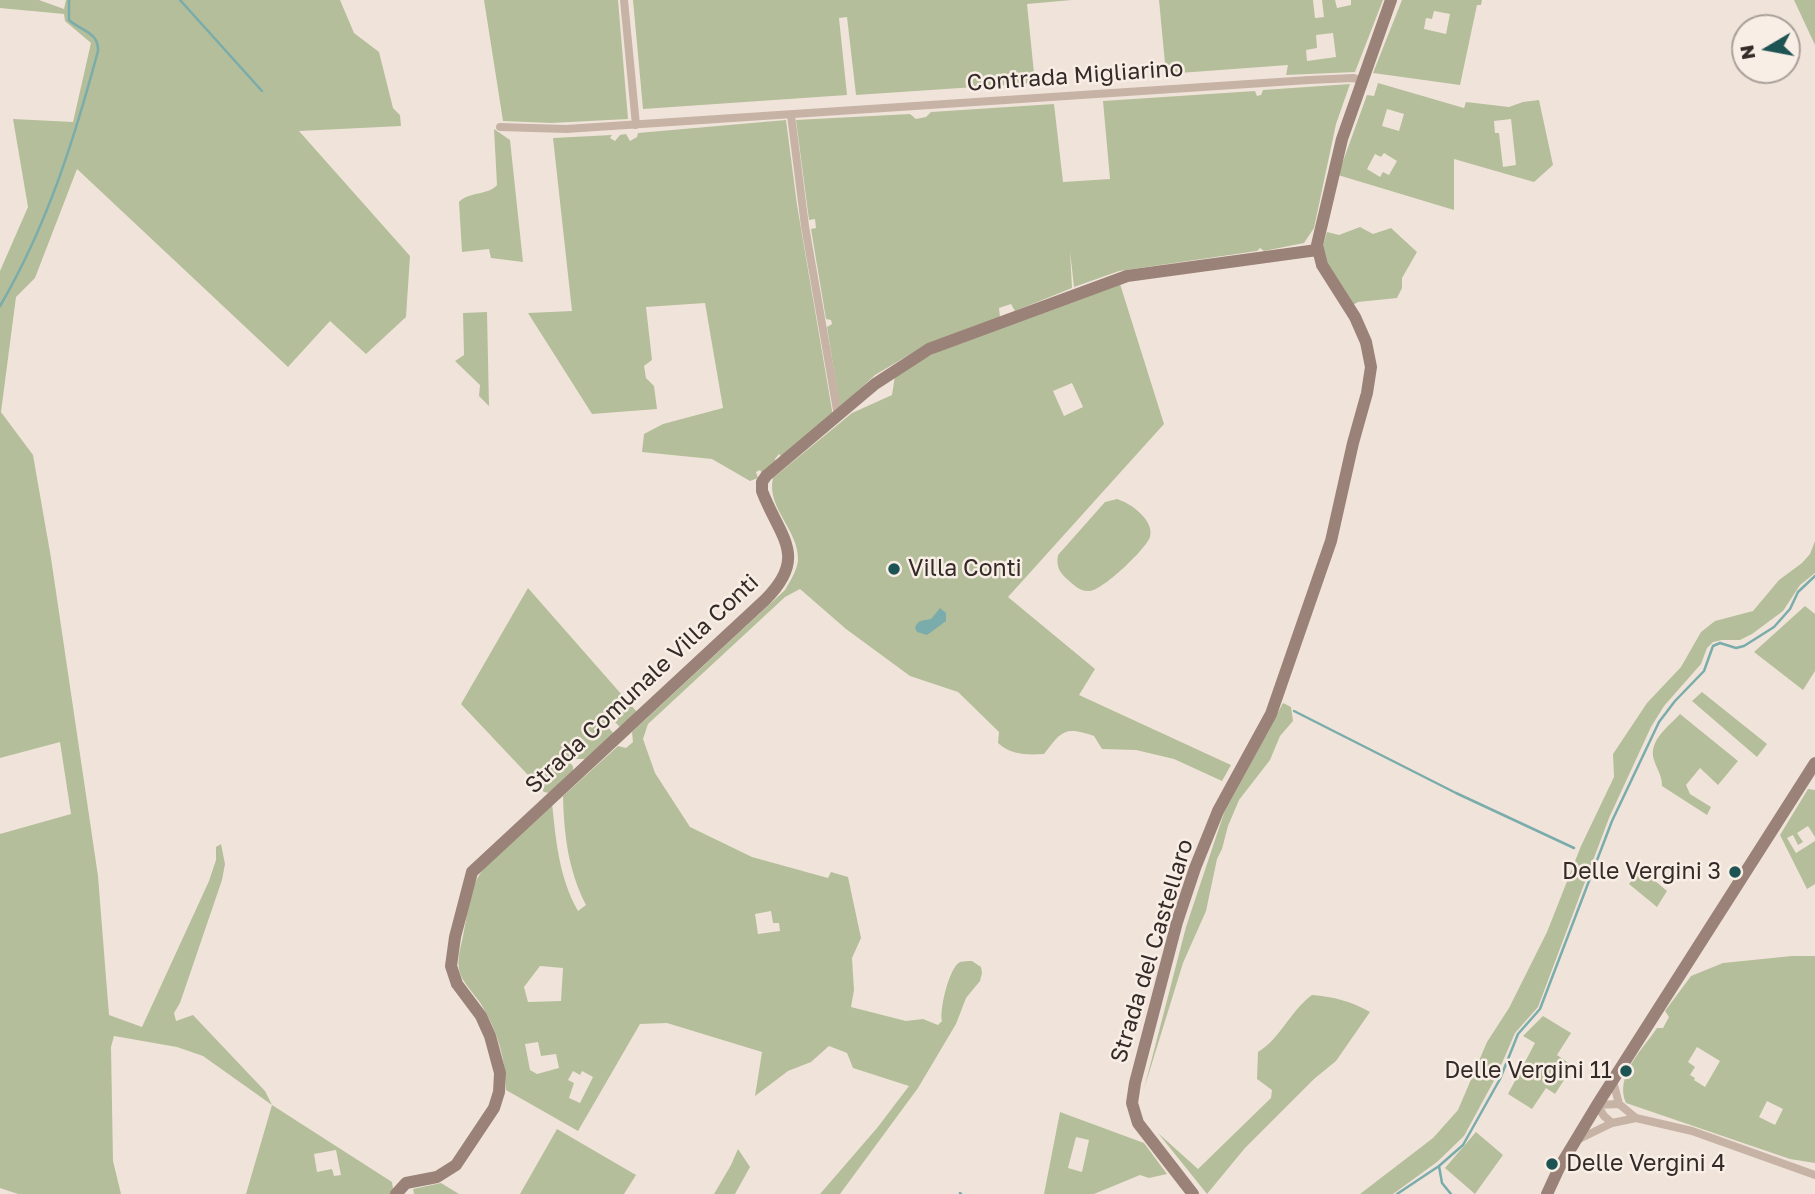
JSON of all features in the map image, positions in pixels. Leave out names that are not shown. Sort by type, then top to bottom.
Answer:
[{"type":"street","points":[[624,0],[636,125]]},
{"type":"street","points":[[1317,250],[1317,239],[1331,183],[1362,80],[1391,0]]},
{"type":"street","name":"Contrada Migliarino","points":[[500,127],[566,129],[1309,80],[1362,80]]},
{"type":"street","points":[[791,114],[805,226],[838,417]]},
{"type":"street","name":"Strada Comunale Villa Conti","points":[[396,1194],[406,1183],[437,1177],[456,1165],[494,1108],[499,1092],[500,1073],[490,1036],[481,1016],[457,984],[452,972],[451,956],[472,872],[775,590],[786,573],[789,558],[785,539],[762,491],[762,482],[766,476],[875,384],[929,349],[1118,278],[1317,250]]},
{"type":"street","name":"Strada del Castellaro","points":[[1193,1194],[1138,1123],[1134,1113],[1133,1094],[1177,922],[1195,868],[1218,811],[1271,714],[1331,541],[1367,393],[1371,367],[1366,342],[1355,317],[1322,265],[1317,250]]},
{"type":"street","points":[[1547,1194],[1597,1105],[1815,763]]},
{"type":"street","points":[[1613,1080],[1619,1104],[1636,1118]]},
{"type":"street","points":[[1597,1105],[1619,1104]]},
{"type":"street","points":[[1597,1105],[1612,1123]]},
{"type":"street","points":[[1574,1142],[1612,1123],[1636,1118],[1692,1131],[1815,1175]]},
{"type":"green space","points":[[0,0],[39,0],[64,9],[66,0],[340,0],[354,33],[379,52],[393,108],[400,115],[401,126],[299,131],[410,256],[406,317],[366,354],[330,321],[288,367],[77,169],[35,278],[16,297],[1,412],[33,455],[98,876],[109,1015],[142,1027],[209,881],[216,860],[216,847],[221,844],[225,864],[222,880],[180,1003],[174,1013],[176,1021],[193,1015],[265,1091],[272,1105],[203,1056],[177,1047],[114,1036],[111,1047],[113,1161],[121,1194],[18,1194],[0,1188],[0,834],[71,814],[60,742],[0,758],[0,271],[28,207],[13,119],[73,122],[91,43],[65,21],[64,14],[0,8]]},
{"type":"green space","points":[[484,0],[618,0],[628,119],[551,123],[503,121]]},
{"type":"green space","points":[[633,0],[1072,0],[1027,4],[1035,83],[856,95],[847,17],[839,18],[847,95],[643,109]]},
{"type":"green space","points":[[1159,0],[1313,0],[1315,18],[1324,17],[1322,0],[1335,0],[1337,8],[1351,5],[1351,0],[1383,0],[1355,72],[1286,75],[1288,65],[1166,74]],"holes":[[[1333,33],[1336,57],[1307,61],[1306,50],[1317,48],[1316,35]]]},
{"type":"green space","points":[[1402,0],[1482,0],[1481,5],[1477,5],[1460,85],[1373,73]],"holes":[[[1434,11],[1450,14],[1446,34],[1424,29],[1426,18],[1432,19]]]},
{"type":"green space","points":[[1794,0],[1815,0],[1815,45],[1801,14]]},
{"type":"green space","points":[[1378,83],[1464,108],[1466,102],[1509,107],[1539,100],[1553,165],[1534,182],[1454,159],[1454,210],[1338,175],[1367,95],[1374,96]],"holes":[[[1387,109],[1404,114],[1399,131],[1382,126]],[[1511,119],[1516,165],[1503,167],[1499,133],[1495,133],[1494,121]],[[1384,153],[1397,161],[1389,175],[1383,172],[1380,177],[1367,169],[1375,154],[1381,157]]]},
{"type":"green space","points":[[1350,84],[1336,124],[1314,228],[1304,243],[1119,271],[1074,287],[1070,251],[1072,288],[1015,311],[1011,304],[999,308],[1000,317],[924,346],[875,375],[840,408],[827,327],[832,324],[831,320],[826,319],[811,229],[816,228],[815,219],[809,220],[796,120],[910,114],[916,119],[926,117],[931,112],[1054,104],[1063,182],[1110,179],[1103,101],[1255,91],[1257,96],[1261,95],[1263,90]]},
{"type":"green space","points":[[786,120],[797,205],[833,416],[782,457],[779,454],[762,473],[760,470],[756,472],[758,478],[750,481],[712,459],[642,452],[644,434],[663,424],[723,408],[705,303],[646,307],[652,360],[644,366],[646,378],[654,386],[657,409],[592,414],[528,313],[572,311],[553,138],[612,135],[610,138],[615,141],[620,135],[626,134],[630,141],[637,137],[638,133]]},
{"type":"green space","points":[[494,129],[510,140],[523,262],[491,258],[489,249],[462,252],[459,202],[497,185]]},
{"type":"green space","points":[[1360,227],[1373,234],[1391,228],[1417,252],[1402,278],[1402,288],[1397,298],[1358,302],[1353,305],[1327,263],[1322,249],[1327,232],[1339,235]]},
{"type":"green space","points":[[1120,284],[1164,424],[1008,597],[1095,669],[1079,695],[1231,765],[1222,781],[1174,759],[1136,750],[1102,749],[1094,736],[1076,731],[1064,733],[1044,754],[1014,752],[998,743],[999,732],[958,692],[910,676],[846,629],[800,589],[785,597],[648,724],[643,739],[655,773],[690,827],[752,857],[828,878],[831,872],[848,877],[861,938],[852,958],[854,990],[851,1007],[906,1021],[923,1019],[938,1025],[942,1021],[946,990],[956,966],[960,962],[972,961],[981,967],[980,981],[966,998],[956,1024],[918,1088],[840,1194],[820,1194],[909,1086],[853,1068],[847,1053],[829,1046],[811,1062],[788,1071],[755,1096],[762,1052],[667,1023],[640,1024],[578,1131],[506,1090],[496,1034],[481,1004],[462,978],[458,963],[468,907],[477,879],[501,849],[552,803],[557,845],[566,885],[578,911],[586,905],[568,852],[563,796],[618,746],[626,748],[633,742],[632,732],[785,590],[796,568],[797,549],[774,499],[773,478],[852,413],[892,395],[895,376],[939,350]],"holes":[[[1072,383],[1083,407],[1064,416],[1053,391]],[[771,911],[773,923],[779,923],[780,931],[758,934],[755,914]],[[540,966],[563,968],[561,1001],[528,1002],[524,987]],[[538,1042],[541,1056],[556,1054],[559,1068],[537,1074],[530,1070],[525,1044]],[[573,1071],[580,1075],[582,1071],[593,1077],[580,1103],[569,1098],[574,1083],[568,1080]]]},
{"type":"green space","points":[[487,312],[489,406],[479,396],[480,385],[455,361],[464,355],[463,313]]},
{"type":"green space","points":[[1117,499],[1129,504],[1145,519],[1151,531],[1150,537],[1114,577],[1096,589],[1080,589],[1060,571],[1058,555],[1105,502]]},
{"type":"green space","points":[[1815,541],[1815,573],[1800,585],[1783,611],[1740,640],[1713,642],[1707,648],[1701,664],[1664,706],[1651,727],[1609,818],[1538,1007],[1515,1033],[1496,1077],[1464,1136],[1437,1162],[1393,1194],[1360,1194],[1433,1138],[1458,1110],[1487,1042],[1509,1008],[1547,932],[1581,846],[1614,777],[1613,754],[1647,703],[1681,667],[1701,632],[1715,621],[1753,611],[1779,580],[1810,554]]},
{"type":"green space","points":[[528,588],[637,712],[620,727],[614,721],[608,727],[614,734],[586,759],[575,759],[570,763],[573,771],[549,793],[544,792],[461,704]]},
{"type":"green space","points":[[1805,606],[1815,614],[1815,671],[1803,690],[1754,652]]},
{"type":"green space","points":[[1702,692],[1767,744],[1757,757],[1692,701]]},
{"type":"green space","points":[[1283,703],[1291,707],[1293,721],[1280,736],[1270,760],[1239,800],[1228,826],[1217,859],[1206,911],[1183,963],[1144,1089],[1186,927],[1224,813]]},
{"type":"green space","points":[[1680,714],[1738,761],[1718,785],[1700,768],[1686,785],[1690,794],[1711,807],[1707,815],[1662,786],[1654,760],[1656,741]]},
{"type":"green space","points":[[1808,789],[1815,790],[1815,837],[1808,826],[1797,833],[1803,842],[1798,845],[1793,835],[1787,838],[1796,853],[1815,841],[1815,884],[1807,889],[1780,835]]},
{"type":"green space","points":[[1640,868],[1667,891],[1657,907],[1629,884]]},
{"type":"green space","points":[[1815,956],[1815,1163],[1790,1159],[1626,1103],[1623,1093],[1627,1073],[1657,1028],[1663,1028],[1669,1017],[1665,1011],[1691,976],[1723,963]],"holes":[[[1697,1047],[1720,1061],[1705,1087],[1690,1075],[1695,1067],[1688,1062]],[[1767,1101],[1783,1109],[1775,1125],[1759,1117]]]},
{"type":"green space","points":[[1312,995],[1342,1000],[1370,1012],[1336,1061],[1314,1079],[1245,1148],[1207,1194],[1158,1133],[1198,1169],[1271,1098],[1272,1090],[1257,1079],[1258,1052]]},
{"type":"green space","points":[[1543,1016],[1571,1033],[1557,1055],[1573,1066],[1555,1094],[1546,1088],[1532,1109],[1508,1094],[1535,1043],[1523,1036]]},
{"type":"green space","points":[[272,1105],[392,1182],[393,1189],[391,1194],[246,1194]],"holes":[[[336,1150],[341,1175],[334,1176],[332,1169],[317,1172],[314,1154]]]},
{"type":"green space","points":[[1060,1112],[1144,1143],[1167,1174],[1149,1178],[1140,1175],[1094,1194],[1044,1194]],"holes":[[[1076,1137],[1089,1140],[1082,1172],[1068,1168]]]},
{"type":"green space","points":[[557,1129],[636,1175],[624,1194],[520,1194]]},
{"type":"green space","points":[[1476,1132],[1503,1155],[1475,1194],[1445,1168]]},
{"type":"green space","points":[[738,1149],[750,1167],[735,1194],[714,1194],[731,1165]]},
{"type":"green space","points":[[441,1183],[459,1194],[414,1194],[413,1189]]},
{"type":"water","points":[[940,608],[946,613],[946,621],[927,635],[917,632],[915,628],[918,623],[931,619]]},
{"type":"waterway","points":[[0,306],[32,245],[58,182],[98,51],[96,40],[69,20],[69,0]]},
{"type":"waterway","points":[[180,0],[262,91]]},
{"type":"waterway","points":[[1397,1194],[1439,1166],[1463,1145],[1500,1079],[1518,1034],[1540,1009],[1612,821],[1659,722],[1704,671],[1713,646],[1720,643],[1736,648],[1744,646],[1774,627],[1790,609],[1798,592],[1815,576]]},
{"type":"waterway","points":[[1294,711],[1456,793],[1574,848]]},
{"type":"waterway","points":[[1439,1166],[1442,1183],[1451,1194]]},
{"type":"place","name":"Villa Conti","points":[[894,569]]},
{"type":"place","name":"Delle Vergini 3","points":[[1735,872]]},
{"type":"place","name":"Delle Vergini 11","points":[[1626,1071]]},
{"type":"place","name":"Delle Vergini 4","points":[[1552,1164]]}]
